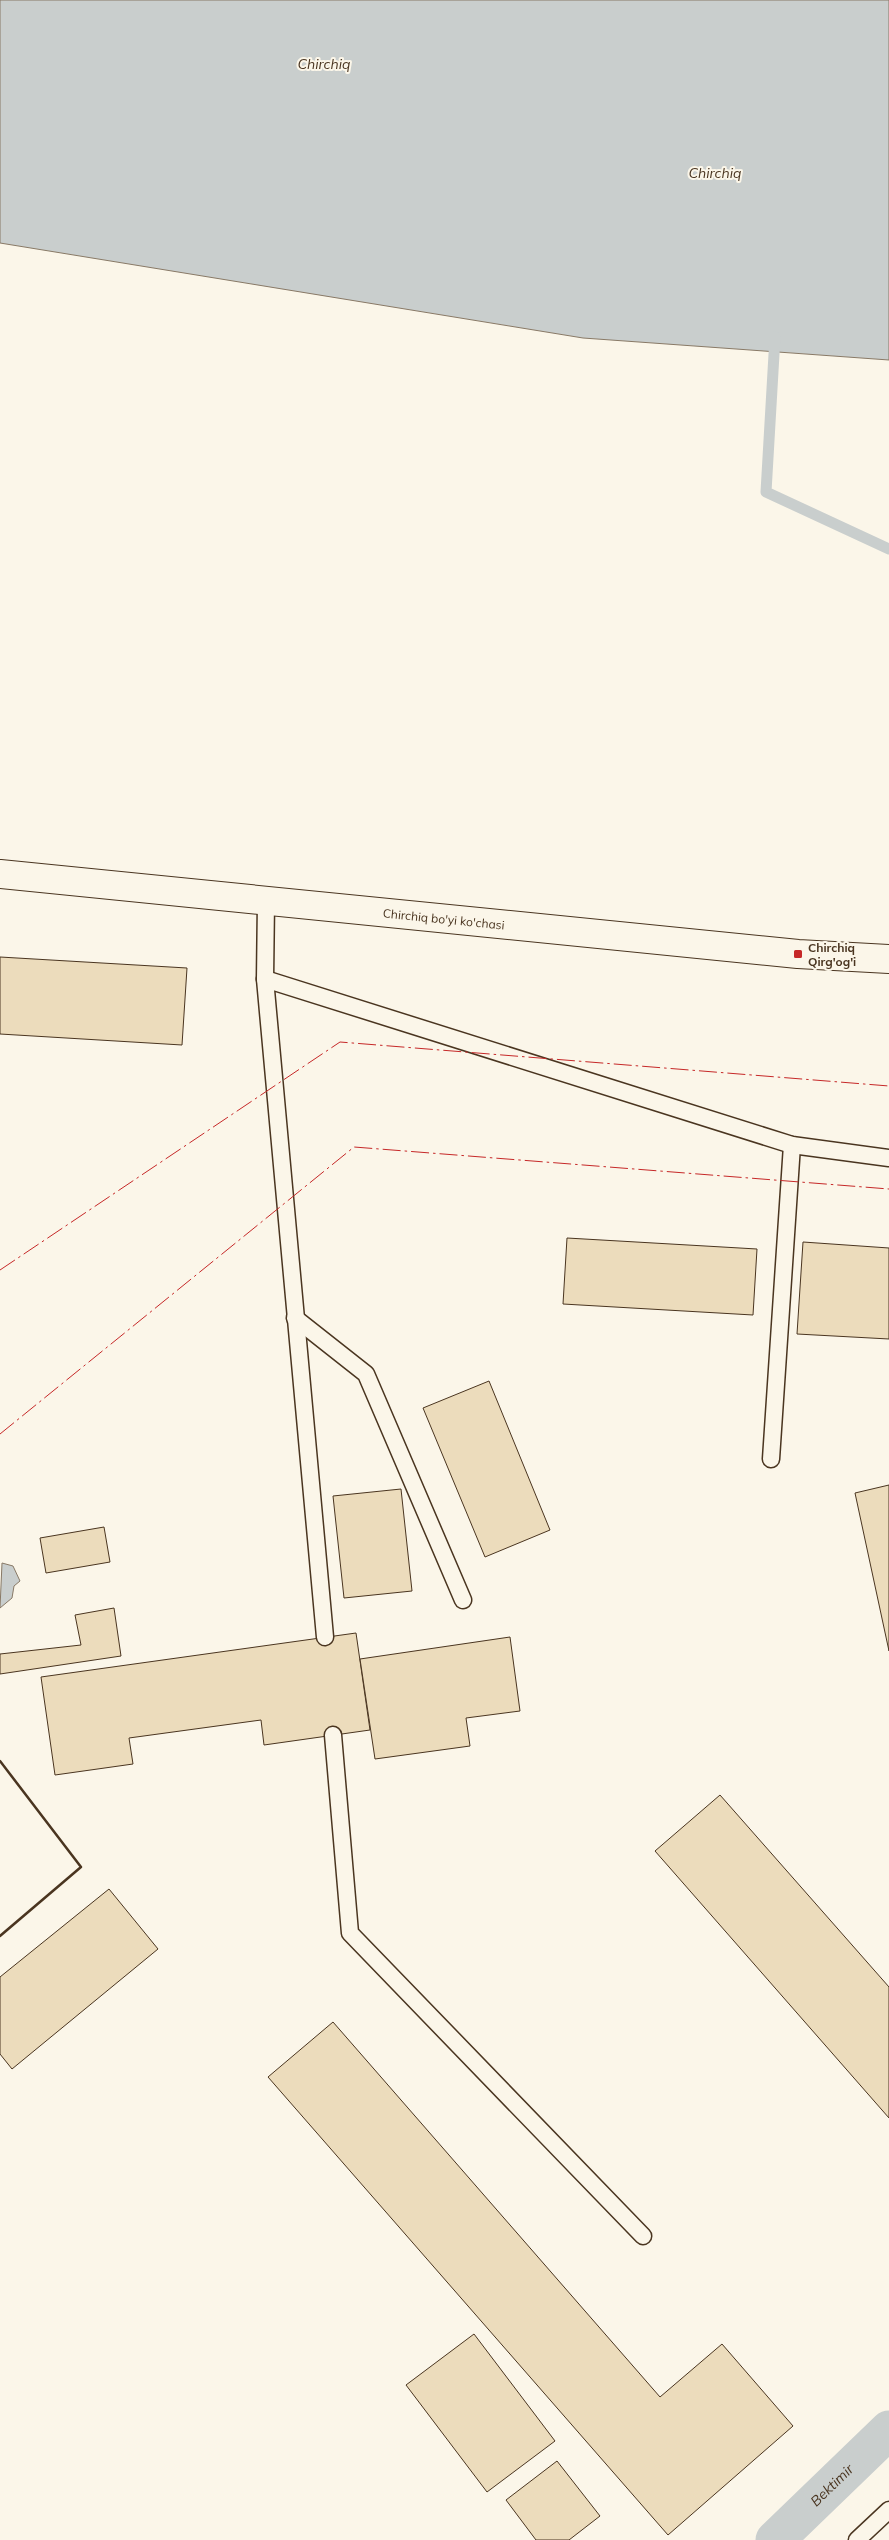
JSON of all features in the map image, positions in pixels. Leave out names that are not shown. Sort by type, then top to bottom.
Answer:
[{"type":"street","name":"Chirchiq bo'yi ko'chasi","points":[[0,874],[798,954],[889,958]]},
{"type":"lane","points":[[266,901],[265,979],[324,1637]]},
{"type":"lane","points":[[265,979],[792,1145],[889,1158]]},
{"type":"lane","points":[[771,1459],[792,1145]]},
{"type":"lane","points":[[295,1318],[366,1374],[463,1600]]},
{"type":"lane","points":[[333,1735],[350,1933],[643,2236]]},
{"type":"lane","points":[[857,2540],[889,2510]]},
{"type":"water","name":"Chirchiq","points":[[0,0],[889,0],[889,360],[583,338],[0,243]]},
{"type":"water","points":[[2,1563],[13,1566],[20,1581],[14,1586],[12,1598],[0,1608]]},
{"type":"building","points":[[0,957],[187,968],[182,1045],[0,1034]]},
{"type":"building","points":[[567,1238],[757,1249],[753,1315],[563,1304]]},
{"type":"building","points":[[803,1242],[889,1248],[889,1339],[797,1334]]},
{"type":"building","points":[[489,1381],[550,1530],[485,1557],[423,1408]]},
{"type":"building","points":[[889,1485],[889,1651],[855,1493]]},
{"type":"building","points":[[401,1489],[412,1591],[344,1598],[333,1496]]},
{"type":"building","points":[[104,1527],[110,1562],[46,1573],[40,1538]]},
{"type":"building","points":[[114,1608],[121,1656],[0,1674],[0,1654],[81,1645],[75,1615]]},
{"type":"building","points":[[356,1633],[370,1730],[264,1745],[261,1720],[129,1738],[133,1764],[55,1775],[41,1677]]},
{"type":"building","points":[[510,1637],[520,1711],[466,1718],[470,1746],[375,1759],[360,1659]]},
{"type":"building","points":[[720,1795],[889,1987],[889,2118],[655,1851]]},
{"type":"building","points":[[109,1889],[158,1949],[12,2069],[0,2054],[0,1977]]},
{"type":"building","points":[[333,2022],[660,2397],[722,2344],[793,2426],[668,2535],[268,2077]]},
{"type":"building","points":[[474,2334],[555,2441],[487,2492],[406,2385]]},
{"type":"building","points":[[557,2461],[600,2516],[569,2540],[536,2540],[506,2500]]},
{"type":"waterway","points":[[775,337],[766,492],[889,549]]},
{"type":"waterway","name":"Bektimir","points":[[775,2540],[889,2430]]},
{"type":"wall","points":[[0,1761],[81,1867],[0,1936]]},
{"type":"power","points":[[0,1270],[340,1042],[889,1086]]},
{"type":"power","points":[[0,1434],[354,1147],[889,1189]]},
{"type":"place","name":"Chirchiq Qirg'og'i","points":[[798,954]]}]
